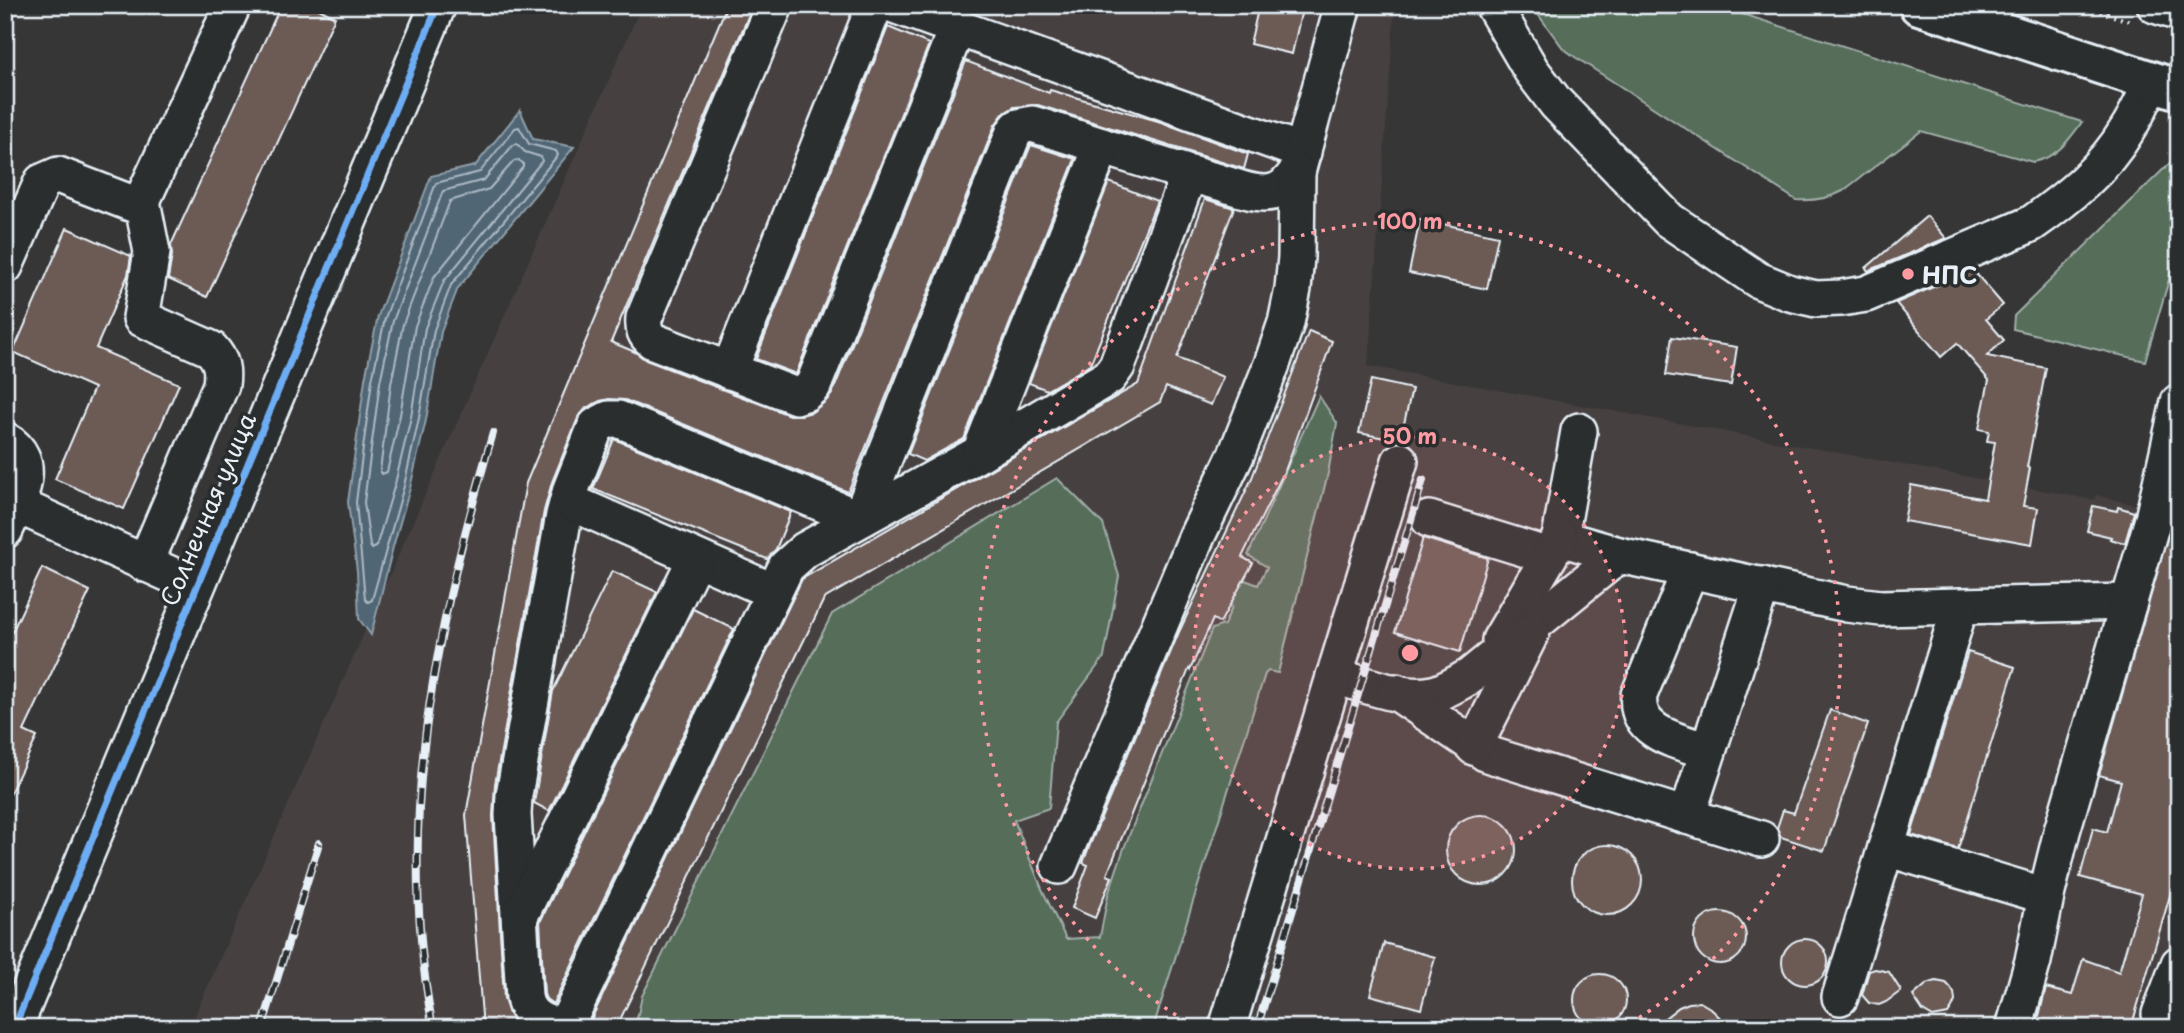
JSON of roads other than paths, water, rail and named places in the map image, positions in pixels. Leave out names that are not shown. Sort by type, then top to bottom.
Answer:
[{"type":"main road","points":[[1919,5],[2165,86]]},
{"type":"street","points":[[145,564],[221,385],[223,370],[219,358],[211,349],[141,318],[152,252],[142,201],[233,5]]},
{"type":"street","name":"Солнечная улица","points":[[14,1028],[438,5]]},
{"type":"street","points":[[775,5],[644,318],[643,327],[647,337],[653,341],[796,396],[813,386],[957,28]]},
{"type":"street","points":[[729,371],[875,5]]},
{"type":"street","points":[[894,5],[1300,162]]},
{"type":"street","points":[[860,519],[1018,127],[1032,124],[1189,174],[1263,193],[1276,192],[1288,185],[1300,162],[1343,5]]},
{"type":"street","points":[[1493,5],[1531,70],[1556,103],[1669,220],[1758,280],[1790,293],[1816,299],[1841,299],[1866,294],[2031,223],[2087,181],[2165,86]]},
{"type":"street","points":[[2155,5],[2179,13]]},
{"type":"street","points":[[980,453],[1102,146]]},
{"type":"street","points":[[1059,866],[1197,536],[1236,455],[1272,364],[1286,323],[1293,289],[1300,162]]},
{"type":"street","points":[[860,519],[618,419],[609,419],[596,426],[570,489],[514,795],[525,1005],[534,1017],[551,1025],[561,1025],[569,1018],[786,567],[805,550],[980,453],[1109,377],[1117,366],[1189,174]]},
{"type":"street","points":[[5,266],[42,182],[58,175],[133,204],[142,201]]},
{"type":"street","points":[[1004,392],[1052,412]]},
{"type":"street","points":[[2014,1028],[2033,961],[2063,831],[2153,519],[2179,402]]},
{"type":"street","points":[[1487,662],[1554,547],[1579,430]]},
{"type":"street","points":[[5,440],[17,447],[23,458],[23,485],[11,518],[145,564],[196,586]]},
{"type":"street","points":[[1227,1028],[1400,461]]},
{"type":"street","points":[[880,470],[920,486]]},
{"type":"street","points":[[568,501],[774,593]]},
{"type":"street","points":[[805,550],[824,504]]},
{"type":"street","points":[[1429,519],[1554,547],[1619,555],[1847,604],[1881,608],[2129,602]]},
{"type":"street","points":[[1334,676],[1415,695],[1433,694],[1449,688],[1469,677],[1619,555]]},
{"type":"street","points":[[519,917],[696,558]]},
{"type":"street","points":[[1690,570],[1639,695],[1638,704],[1640,715],[1652,729],[1708,751]]},
{"type":"street","points":[[1686,816],[1762,585]]},
{"type":"street","points":[[1840,997],[1961,607]]},
{"type":"street","points":[[1474,747],[1538,620]]},
{"type":"street","points":[[1395,692],[1488,754],[1761,839]]},
{"type":"street","points":[[1886,848],[2046,896]]},
{"type":"street","points":[[2160,1014],[2179,964]]},
{"type":"water","points":[[520,110],[533,139],[574,147],[458,288],[441,332],[426,420],[371,635],[359,619],[357,571],[348,502],[365,379],[378,316],[431,176],[475,166]]},
{"type":"railway","points":[[433,1028],[422,951],[418,876],[419,801],[426,728],[453,581],[493,433]]},
{"type":"railway","points":[[1257,1028],[1423,480]]},
{"type":"railway","points":[[262,1028],[319,843]]},
{"type":"place","name":"НПС","points":[[1908,274]]}]
